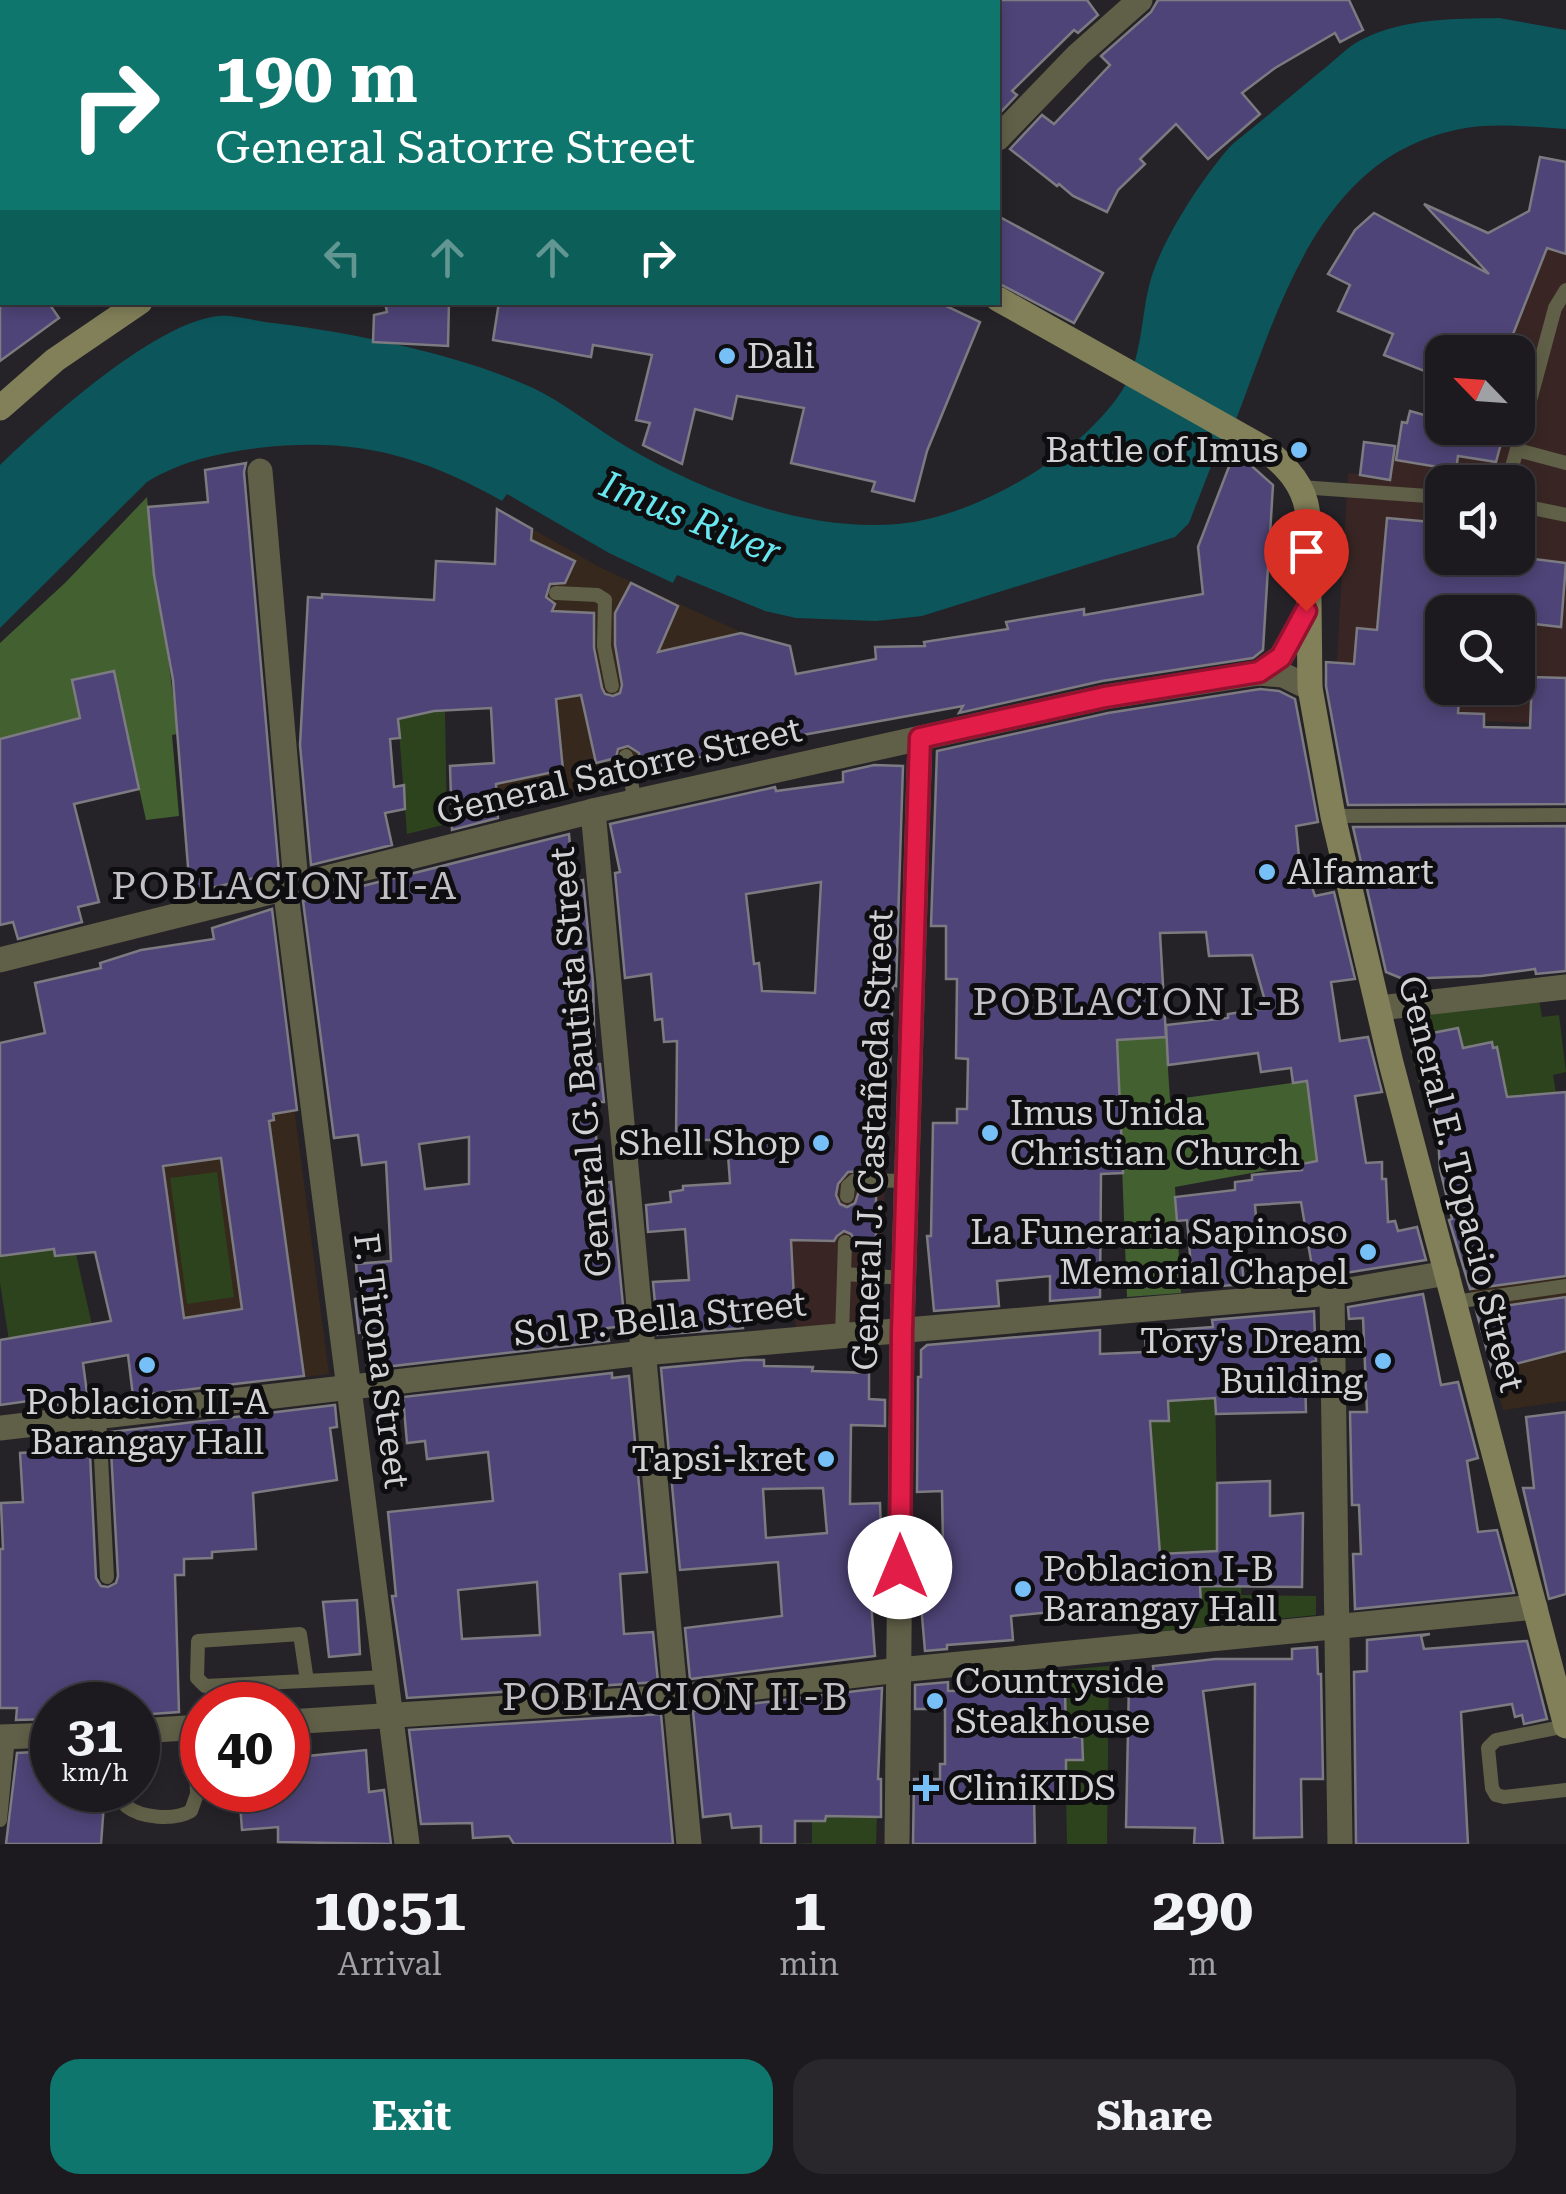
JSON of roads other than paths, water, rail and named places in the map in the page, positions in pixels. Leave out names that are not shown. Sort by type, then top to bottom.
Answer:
[{"type":"main road","points":[[1000,300],[1265,448],[1300,487]]},
{"type":"main road","points":[[0,408],[55,360],[135,305]]},
{"type":"main road","name":"General E. Topacio Street","points":[[1300,487],[1308,516],[1306,611],[1310,688],[1333,816],[1454,1302],[1566,1726]]},
{"type":"street","points":[[1000,136],[1078,55],[1140,0]]},
{"type":"street","name":"F. Tirona Street","points":[[260,471],[291,885],[407,1844]]},
{"type":"street","points":[[1259,672],[1281,657],[1306,611]]},
{"type":"street","name":"General Satorre Street","points":[[0,960],[593,811],[1105,697],[1259,672],[1283,675],[1310,688]]},
{"type":"street","name":"General J. Castañeda Street","points":[[896,1844],[902,1331],[920,738]]},
{"type":"street","name":"General G. Bautista Street","points":[[593,811],[688,1844]]},
{"type":"street","points":[[1379,1008],[1566,987]]},
{"type":"street","name":"Sol P. Bella Street","points":[[0,1428],[642,1354],[1332,1293],[1447,1274]]},
{"type":"street","points":[[1332,1293],[1340,1844]]},
{"type":"street","points":[[310,1721],[675,1697],[899,1670],[1535,1608]]},
{"type":"street","points":[[4,1737],[30,1736]]},
{"type":"lane","points":[[1513,465],[1556,308],[1566,290]]},
{"type":"lane","points":[[1517,450],[1566,463]]},
{"type":"lane","points":[[1300,487],[1425,496]]},
{"type":"lane","points":[[1535,509],[1566,515]]},
{"type":"lane","points":[[556,593],[600,595],[605,600],[604,646],[612,686]]},
{"type":"lane","points":[[626,756],[635,802]]},
{"type":"lane","points":[[1333,816],[1566,815]]},
{"type":"lane","points":[[847,1196],[848,1186],[855,1180],[907,1181]]},
{"type":"lane","points":[[842,1336],[845,1242]]},
{"type":"lane","points":[[844,1274],[904,1278]]},
{"type":"lane","points":[[1454,1302],[1566,1286]]},
{"type":"lane","points":[[99,1418],[107,1577]]},
{"type":"lane","points":[[306,1681],[300,1634],[198,1641],[197,1678],[205,1686],[306,1681],[386,1677]]},
{"type":"lane","points":[[1566,1726],[1496,1740],[1489,1744],[1488,1752],[1496,1796],[1566,1790]]},
{"type":"lane","points":[[0,1820],[4,1737]]},
{"type":"lane","points":[[136,1812],[175,1816],[188,1812]]},
{"type":"water","name":"Imus River","points":[[1499,18],[1566,30],[1566,129],[1466,128],[1414,143],[1372,170],[1338,204],[1309,246],[1286,292],[1230,435],[1224,433],[1189,523],[1175,537],[922,616],[876,621],[796,618],[765,611],[677,575],[673,583],[609,553],[507,494],[502,501],[413,461],[355,448],[292,445],[215,455],[147,482],[0,628],[0,465],[73,400],[134,354],[193,322],[219,316],[366,338],[504,376],[545,394],[658,464],[757,506],[828,522],[863,525],[898,524],[958,510],[1019,482],[1048,463],[1098,421],[1117,398],[1133,367],[1150,283],[1161,253],[1197,190],[1234,143],[1363,39],[1413,23]]},
{"type":"place","name":"Dali","points":[[727,356]]},
{"type":"place","name":"Battle of Imus","points":[[1299,450]]},
{"type":"place","name":"Alfamart","points":[[1267,872]]},
{"type":"place","name":"Imus Unida Christian Church","points":[[990,1133]]},
{"type":"place","name":"Shell Shop","points":[[821,1143]]},
{"type":"place","name":"La Funeraria Sapinoso Memorial Chapel","points":[[1368,1252]]},
{"type":"place","name":"Tory's Dream Building","points":[[1383,1361]]},
{"type":"place","name":"Poblacion II-A Barangay Hall","points":[[147,1365]]},
{"type":"place","name":"Tapsi-kret","points":[[826,1459]]},
{"type":"place","name":"Poblacion I-B Barangay Hall","points":[[1023,1589]]},
{"type":"place","name":"Countryside Steakhouse","points":[[935,1701]]},
{"type":"place","name":"CliniKIDS","points":[[926,1788]]},
{"type":"district","name":"POBLACION II-A","points":[[285,886]]},
{"type":"district","name":"POBLACION I-B","points":[[1138,1002]]},
{"type":"district","name":"POBLACION II-B","points":[[676,1697]]}]
